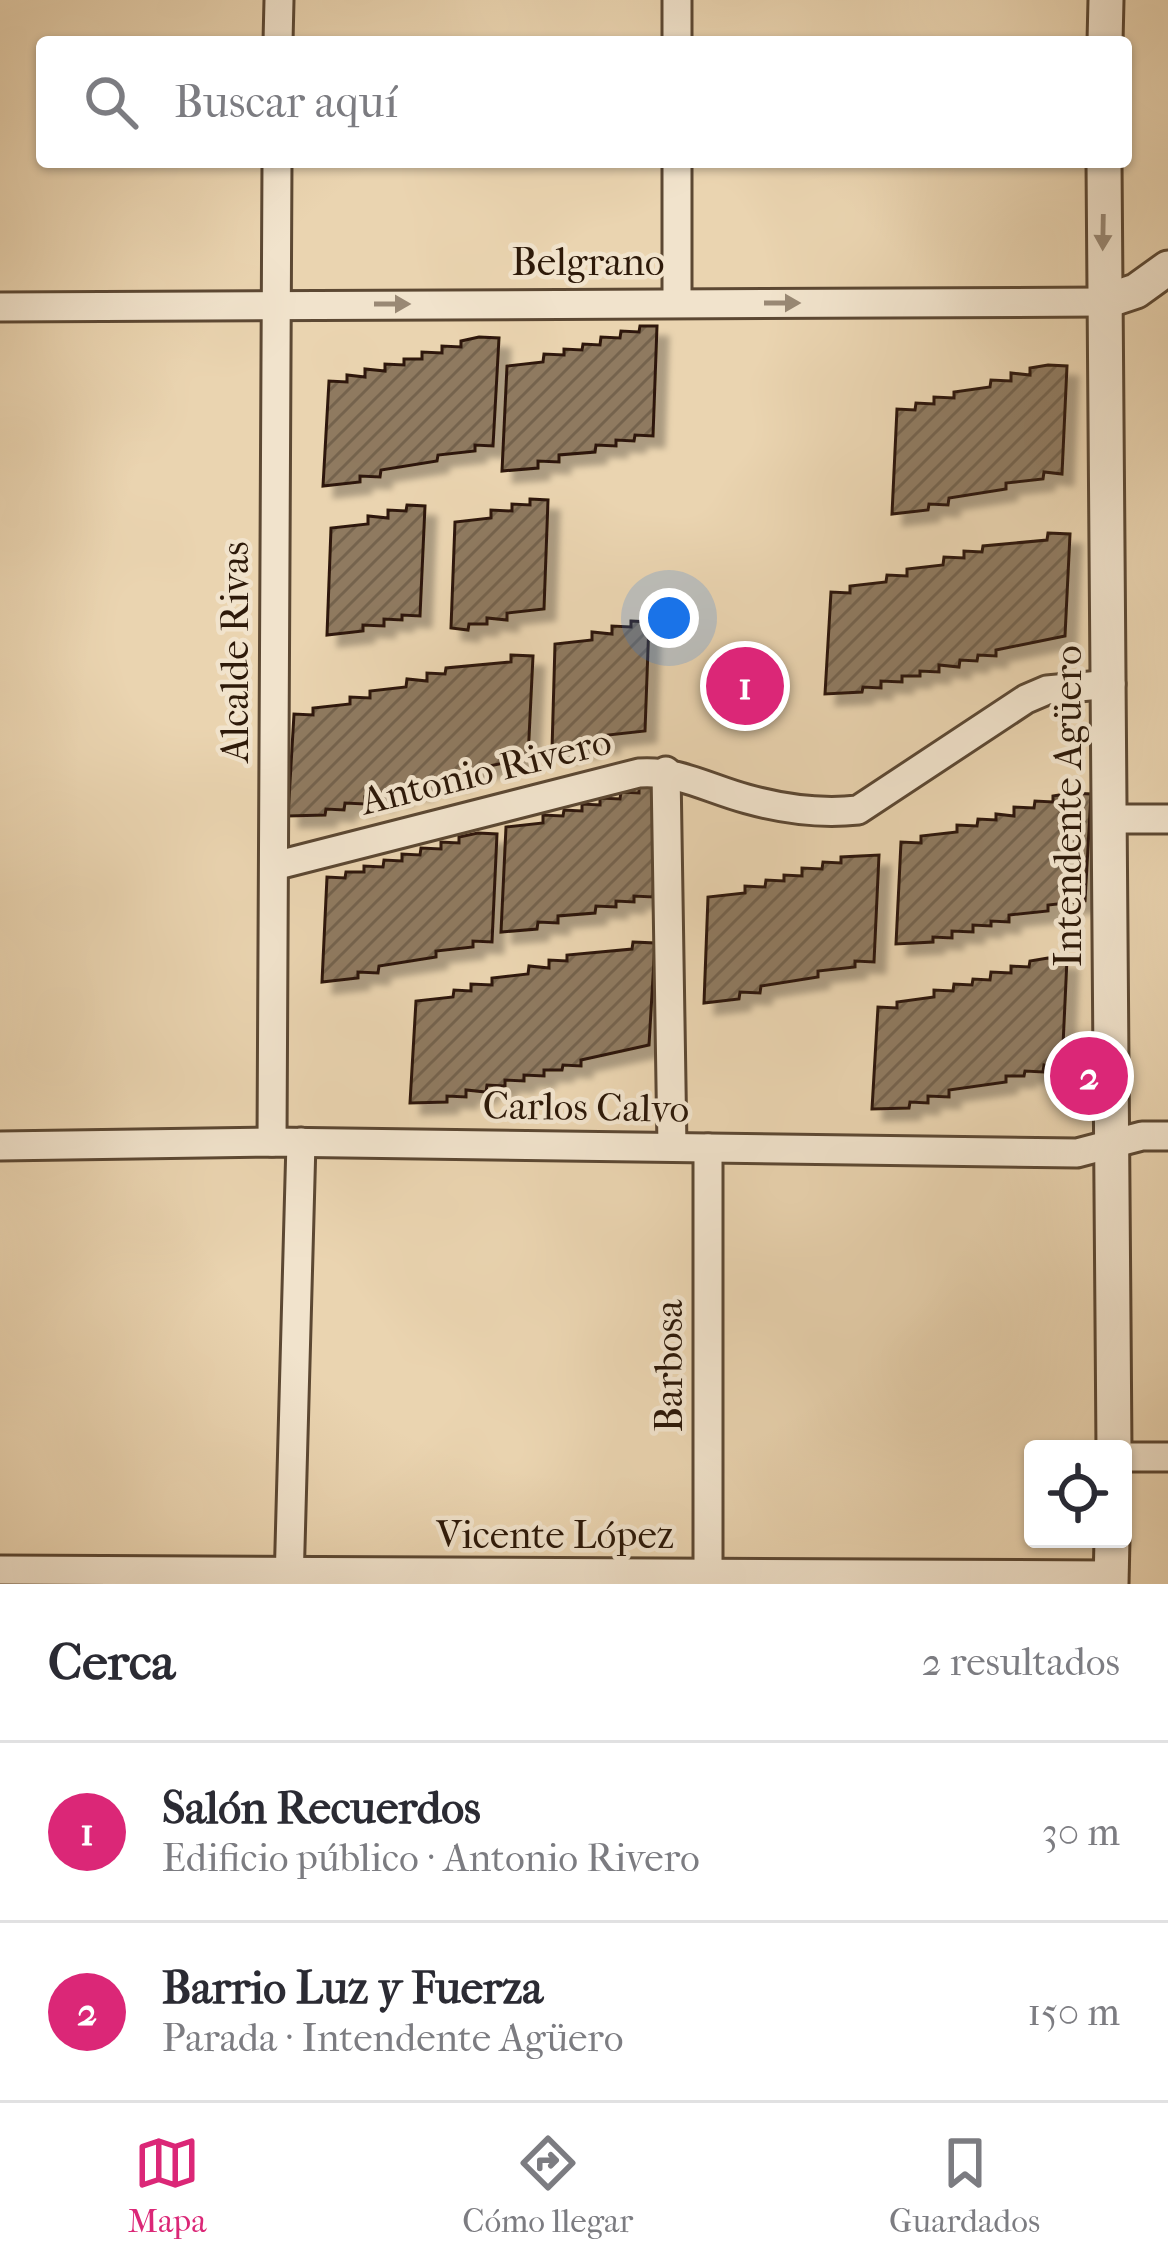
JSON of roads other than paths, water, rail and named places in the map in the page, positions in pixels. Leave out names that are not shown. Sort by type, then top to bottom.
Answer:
[{"type":"street","points":[[278,36],[279,0]]},
{"type":"street","points":[[677,0],[677,36]]},
{"type":"street","points":[[1105,36],[1106,0]]},
{"type":"street","name":"Alcalde Rivas","points":[[272,1142],[277,168]]},
{"type":"street","points":[[677,168],[677,303]]},
{"type":"street","name":"Intendente Agüero","points":[[1104,168],[1114,1440]]},
{"type":"street","name":"Belgrano","points":[[0,307],[1103,302],[1136,291],[1168,268]]},
{"type":"street","name":"Antonio Rivero","points":[[274,866],[639,773],[666,771],[747,799],[826,814],[858,810],[1026,699],[1047,690],[1111,684]]},
{"type":"street","points":[[666,771],[671,1147]]},
{"type":"street","points":[[1109,819],[1168,819]]},
{"type":"street","name":"Carlos Calvo","points":[[0,1146],[301,1142],[1077,1153],[1168,1136]]},
{"type":"street","points":[[289,1579],[301,1142]]},
{"type":"street","name":"Barbosa","points":[[708,1148],[708,1579]]},
{"type":"street","points":[[1132,1457],[1168,1456]]},
{"type":"street","points":[[1111,1580],[1112,1548]]},
{"type":"street","name":"Vicente López","points":[[0,1570],[289,1579],[1111,1580]]},
{"type":"place","name":"Salón Recuerdos","points":[[745,686]]},
{"type":"place","name":"Barrio Luz y Fuerza","points":[[1089,1076]]}]
